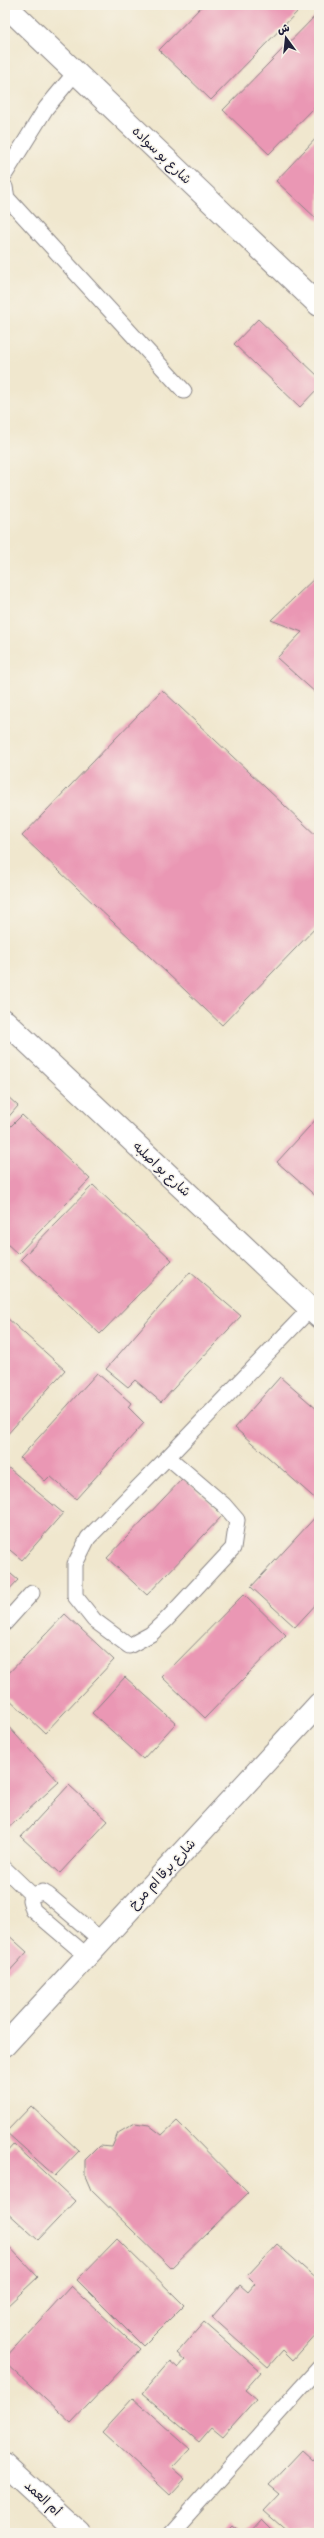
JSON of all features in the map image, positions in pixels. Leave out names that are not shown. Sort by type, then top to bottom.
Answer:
[{"type":"street","name":"شارع بو سواده","points":[[5,5],[319,305]]},
{"type":"street","name":"شارع بو اصلبه","points":[[5,1021],[314,1313]]},
{"type":"street","name":"شارع برقا ام مرخ","points":[[5,2045],[319,1704]]},
{"type":"street","name":"أم العمد","points":[[5,2464],[80,2533]]},
{"type":"lane","points":[[5,174],[46,108],[75,73]]},
{"type":"lane","points":[[5,187],[8,198],[184,391]]},
{"type":"lane","points":[[168,1457],[224,1505],[237,1520],[233,1548],[162,1624],[151,1634],[129,1646],[94,1620],[75,1596],[75,1564],[88,1538],[168,1457],[314,1313]]},
{"type":"lane","points":[[5,1623],[32,1593]]},
{"type":"lane","points":[[5,1869],[32,1895]]},
{"type":"lane","points":[[32,1895],[43,1892],[48,1895],[94,1948]]},
{"type":"lane","points":[[32,1895],[30,1900],[33,1910],[94,1948]]},
{"type":"lane","points":[[171,2533],[319,2368]]},
{"type":"building","points":[[203,5],[304,5],[211,100],[159,50]]},
{"type":"building","points":[[319,12],[319,103],[269,154],[223,110]]},
{"type":"building","points":[[319,135],[319,221],[276,181]]},
{"type":"building","points":[[258,319],[319,377],[319,387],[300,407],[234,344]]},
{"type":"building","points":[[319,574],[319,691],[317,694],[277,658],[302,632],[271,620]]},
{"type":"building","points":[[162,690],[319,838],[319,924],[222,1025],[22,836]]},
{"type":"building","points":[[5,1094],[18,1106],[5,1121]]},
{"type":"building","points":[[22,1115],[90,1179],[18,1254],[5,1242],[5,1132]]},
{"type":"building","points":[[319,1116],[319,1199],[277,1162]]},
{"type":"building","points":[[93,1185],[172,1260],[100,1334],[21,1259]]},
{"type":"building","points":[[190,1272],[241,1316],[161,1402],[135,1380],[128,1387],[106,1369]]},
{"type":"building","points":[[6,1317],[65,1370],[5,1437],[5,1318]]},
{"type":"building","points":[[97,1373],[131,1403],[128,1407],[144,1423],[76,1499],[50,1476],[45,1481],[20,1458]]},
{"type":"building","points":[[280,1377],[319,1411],[319,1502],[235,1428]]},
{"type":"building","points":[[5,1465],[63,1513],[22,1560],[5,1546]]},
{"type":"building","points":[[183,1478],[223,1515],[147,1595],[107,1558]]},
{"type":"building","points":[[319,1513],[319,1601],[295,1627],[251,1587]]},
{"type":"building","points":[[5,1569],[18,1580],[5,1594]]},
{"type":"building","points":[[244,1594],[286,1635],[205,1718],[162,1677]]},
{"type":"building","points":[[65,1614],[114,1660],[45,1733],[5,1695],[5,1677]]},
{"type":"building","points":[[125,1677],[176,1723],[143,1759],[92,1713]]},
{"type":"building","points":[[5,1723],[59,1782],[5,1831]]},
{"type":"building","points":[[69,1785],[108,1821],[60,1873],[21,1837]]},
{"type":"building","points":[[5,1932],[27,1952],[5,1976]]},
{"type":"building","points":[[31,2106],[79,2151],[55,2176],[6,2132]]},
{"type":"building","points":[[177,2121],[248,2193],[171,2268],[91,2190],[85,2176],[85,2160],[99,2146],[112,2147],[118,2133],[135,2123],[149,2125],[162,2135]]},
{"type":"building","points":[[14,2144],[75,2201],[38,2240],[5,2210],[5,2154]]},
{"type":"building","points":[[117,2239],[184,2305],[143,2346],[77,2280]]},
{"type":"building","points":[[5,2242],[38,2277],[5,2308]]},
{"type":"building","points":[[277,2244],[319,2281],[319,2309],[315,2313],[319,2317],[319,2331],[293,2360],[283,2350],[268,2367],[212,2317],[240,2285],[248,2292],[255,2284],[247,2276]]},
{"type":"building","points":[[71,2286],[140,2350],[71,2423],[5,2362],[5,2358]]},
{"type":"building","points":[[204,2322],[261,2372],[245,2390],[256,2399],[223,2436],[212,2427],[199,2442],[142,2393],[170,2361],[178,2368],[185,2360],[177,2353]]},
{"type":"building","points":[[133,2398],[190,2449],[172,2468],[185,2479],[170,2495],[102,2432]]},
{"type":"building","points":[[302,2450],[313,2460],[319,2454],[319,2533],[289,2533],[264,2511],[280,2494],[269,2485]]},
{"type":"building","points":[[261,2519],[275,2533],[248,2533]]},
{"type":"building","points":[[232,2525],[242,2533],[224,2533]]}]
